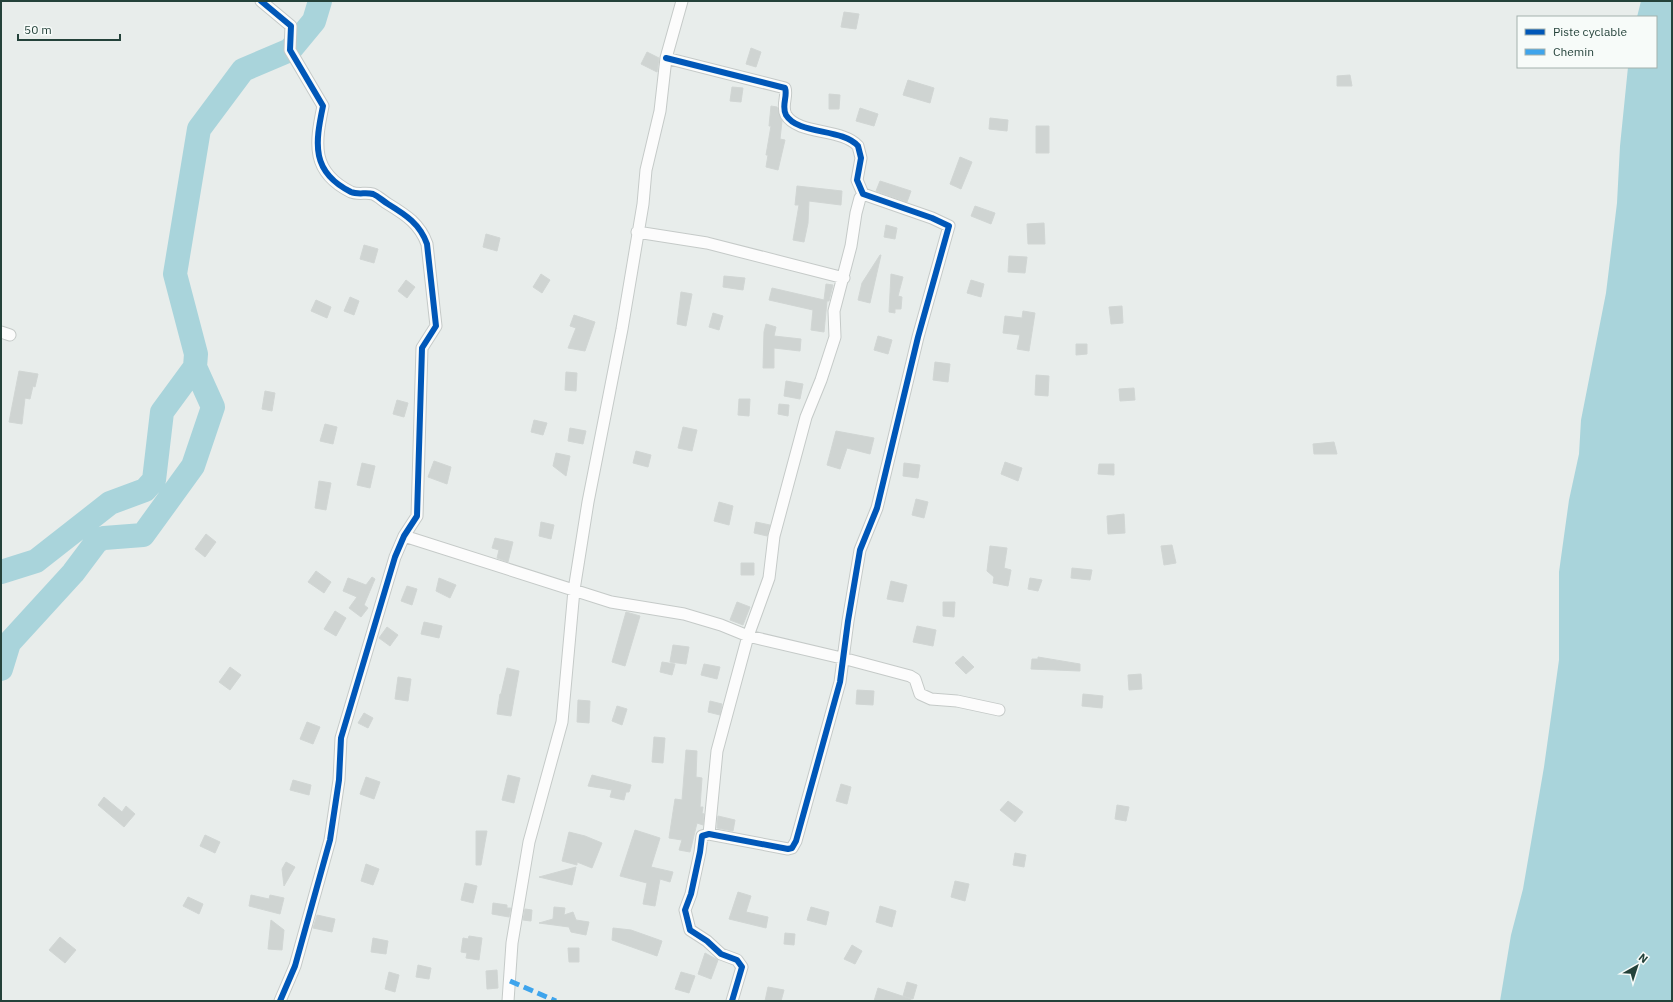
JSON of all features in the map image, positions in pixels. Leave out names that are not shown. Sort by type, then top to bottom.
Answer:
[{"type":"street","points":[[261,1],[290,26],[290,50],[323,106],[317,137],[318,154],[324,171],[335,181],[353,193],[372,194],[408,216],[423,232],[427,244],[436,326],[422,348],[417,516],[404,536],[395,557],[341,738],[338,787],[330,840],[295,966],[280,1001]]},
{"type":"street","points":[[508,1001],[512,943],[529,842],[562,722],[574,590],[588,502],[622,329],[637,232],[643,204],[646,170],[660,111],[666,58],[682,1]]},
{"type":"street","points":[[666,58],[785,88],[784,111],[789,119],[812,130],[842,136],[858,146],[861,158],[857,180],[863,194],[949,226],[918,338],[877,508],[860,550],[842,659],[840,682],[796,841],[792,848],[774,847],[709,834],[702,836],[696,873],[685,910],[690,930],[707,941],[721,954],[737,960],[742,967],[732,1001]]},
{"type":"street","points":[[709,834],[717,751],[748,636],[769,578],[774,536],[806,417],[822,380],[835,337],[834,311],[844,278],[856,213],[860,198],[863,194]]},
{"type":"street","points":[[637,232],[707,243],[844,278]]},
{"type":"street","points":[[404,536],[611,602],[684,614],[721,625],[748,636],[913,677],[920,694],[931,699],[957,700],[999,710]]},
{"type":"water","points":[[1641,1],[1672,1],[1672,1001],[1500,1001],[1511,935],[1523,889],[1544,767],[1559,660],[1559,572],[1569,500],[1579,454],[1581,420],[1606,293],[1617,203],[1620,146],[1628,68],[1657,68],[1657,16],[1637,16]]},
{"type":"building","points":[[844,12],[859,14],[856,29],[841,27]]},
{"type":"building","points":[[751,48],[761,52],[756,67],[746,64]]},
{"type":"building","points":[[647,52],[659,58],[657,72],[641,64]]},
{"type":"building","points":[[1350,75],[1352,86],[1337,86],[1337,76]]},
{"type":"building","points":[[908,80],[934,88],[930,103],[903,95]]},
{"type":"building","points":[[732,87],[743,88],[741,102],[730,101]]},
{"type":"building","points":[[829,94],[840,95],[839,109],[829,109]]},
{"type":"building","points":[[771,106],[777,107],[782,121],[780,139],[785,140],[778,170],[766,167],[768,155],[766,155],[771,126],[769,126]]},
{"type":"building","points":[[860,108],[878,114],[874,126],[856,121]]},
{"type":"building","points":[[990,118],[1008,120],[1007,131],[989,129]]},
{"type":"building","points":[[1036,126],[1049,126],[1049,153],[1036,153]]},
{"type":"building","points":[[960,157],[972,162],[961,189],[950,184]]},
{"type":"building","points":[[880,181],[911,191],[907,202],[876,191]]},
{"type":"building","points":[[797,186],[842,191],[841,205],[809,201],[808,223],[804,242],[793,240],[799,205],[795,205]]},
{"type":"building","points":[[975,206],[995,213],[991,224],[971,216]]},
{"type":"building","points":[[1044,223],[1045,244],[1028,244],[1027,224]]},
{"type":"building","points":[[886,225],[897,228],[895,239],[884,237]]},
{"type":"building","points":[[486,234],[500,238],[497,251],[483,247]]},
{"type":"building","points":[[364,245],[378,249],[374,263],[360,259]]},
{"type":"building","points":[[880,255],[870,303],[858,300],[862,283]]},
{"type":"building","points":[[1009,256],[1027,257],[1025,273],[1008,272]]},
{"type":"building","points":[[541,274],[550,280],[542,293],[533,287]]},
{"type":"building","points":[[891,274],[903,277],[898,296],[902,297],[901,309],[895,309],[895,313],[889,312]]},
{"type":"building","points":[[724,276],[745,278],[743,290],[723,287]]},
{"type":"building","points":[[406,280],[415,287],[407,298],[398,291]]},
{"type":"building","points":[[971,280],[984,284],[981,297],[967,293]]},
{"type":"building","points":[[826,284],[833,285],[829,301],[827,301],[824,332],[811,330],[813,310],[769,300],[772,288],[824,300]]},
{"type":"building","points":[[681,292],[692,294],[686,326],[677,324]]},
{"type":"building","points":[[350,297],[359,301],[354,315],[344,311]]},
{"type":"building","points":[[316,300],[331,307],[327,318],[311,311]]},
{"type":"building","points":[[1122,306],[1123,323],[1111,324],[1109,307]]},
{"type":"building","points":[[1023,311],[1035,313],[1029,351],[1017,349],[1020,335],[1003,333],[1005,316],[1022,318]]},
{"type":"building","points":[[713,313],[723,316],[719,330],[709,327]]},
{"type":"building","points":[[574,315],[595,322],[585,351],[568,348],[576,328],[570,326]]},
{"type":"building","points":[[766,324],[776,327],[774,336],[801,339],[800,351],[774,348],[774,368],[763,368],[764,332]]},
{"type":"building","points":[[878,336],[892,340],[888,354],[874,350]]},
{"type":"building","points":[[1076,344],[1087,344],[1087,354],[1076,355]]},
{"type":"building","points":[[935,362],[950,364],[948,382],[933,380]]},
{"type":"building","points":[[19,371],[38,374],[30,399],[25,398],[22,424],[9,422]]},
{"type":"building","points":[[566,372],[577,373],[576,391],[565,390]]},
{"type":"building","points":[[1036,375],[1049,376],[1048,396],[1035,395]]},
{"type":"building","points":[[786,381],[803,384],[800,399],[784,396]]},
{"type":"building","points":[[1134,388],[1135,400],[1120,401],[1119,389]]},
{"type":"building","points":[[265,391],[275,393],[272,411],[262,409]]},
{"type":"building","points":[[739,399],[750,399],[749,416],[738,415]]},
{"type":"building","points":[[397,400],[408,403],[404,417],[393,414]]},
{"type":"building","points":[[779,404],[789,405],[788,416],[778,414]]},
{"type":"building","points":[[534,420],[547,423],[543,435],[531,432]]},
{"type":"building","points":[[325,424],[337,427],[333,444],[320,441]]},
{"type":"building","points":[[683,427],[697,430],[692,451],[678,448]]},
{"type":"building","points":[[570,428],[586,431],[583,444],[568,441]]},
{"type":"building","points":[[836,431],[874,438],[870,454],[847,448],[840,469],[827,465]]},
{"type":"building","points":[[1334,442],[1337,454],[1314,454],[1313,444]]},
{"type":"building","points":[[636,451],[651,455],[648,467],[633,463]]},
{"type":"building","points":[[556,453],[570,456],[566,476],[553,466]]},
{"type":"building","points":[[434,461],[451,467],[447,484],[428,477]]},
{"type":"building","points":[[1005,462],[1022,468],[1018,481],[1001,474]]},
{"type":"building","points":[[362,463],[375,466],[370,488],[357,485]]},
{"type":"building","points":[[904,463],[920,465],[918,478],[903,476]]},
{"type":"building","points":[[1099,464],[1114,464],[1114,475],[1098,474]]},
{"type":"building","points":[[319,481],[331,483],[326,510],[315,508]]},
{"type":"building","points":[[916,499],[928,502],[924,518],[912,515]]},
{"type":"building","points":[[719,502],[733,506],[729,525],[714,521]]},
{"type":"building","points":[[1124,514],[1125,533],[1108,534],[1107,516]]},
{"type":"building","points":[[541,522],[554,525],[551,539],[539,536]]},
{"type":"building","points":[[756,522],[770,525],[767,536],[754,533]]},
{"type":"building","points":[[206,534],[216,542],[205,557],[195,549]]},
{"type":"building","points":[[495,538],[513,542],[508,562],[497,558],[499,550],[492,548]]},
{"type":"building","points":[[1172,545],[1176,563],[1164,565],[1161,546]]},
{"type":"building","points":[[990,546],[1007,548],[1004,568],[1011,570],[1008,586],[993,583],[994,577],[987,571]]},
{"type":"building","points":[[741,563],[754,563],[754,575],[741,575]]},
{"type":"building","points":[[1072,568],[1092,570],[1090,580],[1071,578]]},
{"type":"building","points":[[316,571],[331,582],[324,593],[308,582]]},
{"type":"building","points":[[372,577],[375,579],[364,605],[368,608],[361,617],[349,608],[357,597],[343,591],[348,578],[366,585]]},
{"type":"building","points":[[439,578],[456,585],[450,598],[436,591]]},
{"type":"building","points":[[1030,578],[1042,580],[1038,591],[1028,589]]},
{"type":"building","points":[[891,581],[907,585],[903,602],[887,599]]},
{"type":"building","points":[[407,586],[417,589],[412,605],[401,601]]},
{"type":"building","points":[[737,602],[750,607],[743,625],[730,620]]},
{"type":"building","points":[[943,602],[955,602],[954,617],[943,616]]},
{"type":"building","points":[[335,611],[346,618],[336,636],[324,629]]},
{"type":"building","points":[[626,612],[640,616],[625,666],[612,662]]},
{"type":"building","points":[[424,622],[442,626],[439,638],[421,634]]},
{"type":"building","points":[[917,626],[936,630],[933,646],[913,642]]},
{"type":"building","points":[[387,627],[398,635],[390,646],[379,638]]},
{"type":"building","points":[[673,645],[689,647],[686,664],[670,662]]},
{"type":"building","points":[[963,656],[974,667],[966,674],[955,663]]},
{"type":"building","points":[[1038,657],[1080,664],[1080,671],[1031,669],[1032,659],[1038,659]]},
{"type":"building","points":[[662,662],[675,664],[672,675],[660,672]]},
{"type":"building","points":[[704,664],[720,667],[717,679],[701,675]]},
{"type":"building","points":[[230,667],[241,675],[230,690],[219,682]]},
{"type":"building","points":[[507,668],[519,671],[511,716],[497,714],[500,694]]},
{"type":"building","points":[[1141,674],[1142,689],[1129,690],[1128,675]]},
{"type":"building","points":[[398,677],[411,679],[408,701],[395,699]]},
{"type":"building","points":[[857,690],[874,691],[873,705],[856,704]]},
{"type":"building","points":[[1083,694],[1103,696],[1102,708],[1082,706]]},
{"type":"building","points":[[578,700],[590,701],[589,723],[577,722]]},
{"type":"building","points":[[710,701],[722,704],[720,715],[708,712]]},
{"type":"building","points":[[617,706],[627,709],[622,725],[612,721]]},
{"type":"building","points":[[364,713],[373,718],[368,728],[358,723]]},
{"type":"building","points":[[307,722],[320,727],[313,744],[300,739]]},
{"type":"building","points":[[654,737],[665,738],[663,763],[652,762]]},
{"type":"building","points":[[686,750],[697,751],[696,777],[702,778],[700,807],[703,807],[702,813],[704,814],[703,825],[697,823],[690,852],[679,850],[682,840],[669,838],[675,799],[682,800]]},
{"type":"building","points":[[508,775],[520,778],[514,803],[502,800]]},
{"type":"building","points":[[592,775],[631,785],[629,792],[626,792],[624,800],[610,797],[612,790],[588,786]]},
{"type":"building","points":[[366,777],[380,782],[374,799],[360,794]]},
{"type":"building","points":[[293,780],[311,785],[309,795],[290,790]]},
{"type":"building","points":[[841,784],[851,787],[847,804],[836,801]]},
{"type":"building","points":[[104,797],[122,812],[126,806],[135,814],[124,827],[98,805]]},
{"type":"building","points":[[1008,801],[1023,812],[1015,822],[1000,810]]},
{"type":"building","points":[[1117,805],[1129,807],[1126,821],[1115,819]]},
{"type":"building","points":[[718,816],[735,820],[733,831],[717,828]]},
{"type":"building","points":[[635,830],[660,838],[651,867],[673,872],[670,882],[660,879],[655,906],[643,904],[647,883],[620,876]]},
{"type":"building","points":[[476,831],[487,831],[481,865],[476,865]]},
{"type":"building","points":[[569,832],[585,836],[602,843],[592,868],[577,862],[577,865],[562,861]]},
{"type":"building","points":[[205,835],[220,842],[215,853],[200,846]]},
{"type":"building","points":[[1015,853],[1026,855],[1024,867],[1013,865]]},
{"type":"building","points":[[286,862],[295,867],[284,886],[282,869]]},
{"type":"building","points":[[366,864],[379,869],[373,885],[361,881]]},
{"type":"building","points":[[576,867],[572,885],[539,877]]},
{"type":"building","points":[[955,881],[969,884],[965,901],[951,897]]},
{"type":"building","points":[[465,883],[477,886],[473,903],[461,900]]},
{"type":"building","points":[[738,892],[751,896],[746,912],[768,917],[766,928],[729,919]]},
{"type":"building","points":[[251,895],[269,899],[270,895],[284,898],[280,914],[249,906]]},
{"type":"building","points":[[188,897],[203,904],[199,914],[183,906]]},
{"type":"building","points":[[493,903],[507,905],[507,908],[511,908],[509,917],[492,914]]},
{"type":"building","points":[[880,906],[896,911],[892,927],[876,922]]},
{"type":"building","points":[[554,907],[565,908],[564,915],[573,912],[576,920],[589,922],[586,935],[571,932],[569,927],[539,923],[553,919]]},
{"type":"building","points":[[811,907],[829,912],[826,925],[807,920]]},
{"type":"building","points":[[525,909],[532,910],[531,921],[523,920]]},
{"type":"building","points":[[317,915],[335,919],[332,932],[313,928]]},
{"type":"building","points":[[271,920],[284,930],[282,950],[268,949]]},
{"type":"building","points":[[613,928],[631,930],[662,941],[657,956],[612,940]]},
{"type":"building","points":[[785,933],[795,934],[794,945],[784,944]]},
{"type":"building","points":[[469,936],[482,938],[479,960],[466,958],[467,953],[461,952],[463,938],[468,939]]},
{"type":"building","points":[[60,937],[76,950],[65,963],[49,950]]},
{"type":"building","points":[[373,938],[388,941],[386,954],[371,952]]},
{"type":"building","points":[[852,945],[862,951],[855,964],[844,959]]},
{"type":"building","points":[[568,948],[579,948],[579,962],[569,962]]},
{"type":"building","points":[[705,953],[718,960],[711,979],[698,974]]},
{"type":"building","points":[[418,965],[431,968],[429,979],[416,977]]},
{"type":"building","points":[[497,970],[498,988],[487,989],[486,971]]},
{"type":"building","points":[[389,972],[399,975],[395,992],[385,989]]},
{"type":"building","points":[[681,972],[695,976],[689,993],[675,989]]},
{"type":"building","points":[[907,982],[917,985],[913,999],[903,996]]},
{"type":"building","points":[[768,987],[784,990],[781,1001],[765,1001]]},
{"type":"building","points":[[878,988],[911,999],[911,1001],[874,1001]]},
{"type":"waterway","points":[[1,572],[36,561],[110,503],[145,490],[154,480],[162,412],[195,367],[196,354],[175,274],[199,129],[243,70],[290,50],[314,21],[320,1]]},
{"type":"waterway","points":[[1,669],[9,643],[73,573],[97,541],[104,538],[143,535],[193,466],[213,407],[195,367]]},
{"type":"marked path","points":[[510,981],[556,1001]]},
{"type":"cycle path","points":[[261,1],[291,26],[290,50],[323,106],[318,133],[319,156],[322,166],[338,184],[351,192],[373,194],[401,212],[416,225],[424,237],[427,244],[436,326],[422,348],[417,516],[404,536],[395,557],[341,738],[339,780],[330,840],[295,966],[280,1001]]},
{"type":"cycle path","points":[[666,58],[785,88],[786,94],[784,108],[786,115],[792,121],[800,126],[842,136],[851,140],[858,146],[861,158],[857,180],[863,194],[932,218],[949,226],[918,337],[877,508],[860,550],[848,621],[840,682],[796,841],[792,848],[788,849],[709,834],[702,836],[691,894],[685,910],[690,930],[707,941],[721,954],[737,960],[742,967],[732,1001]]}]
